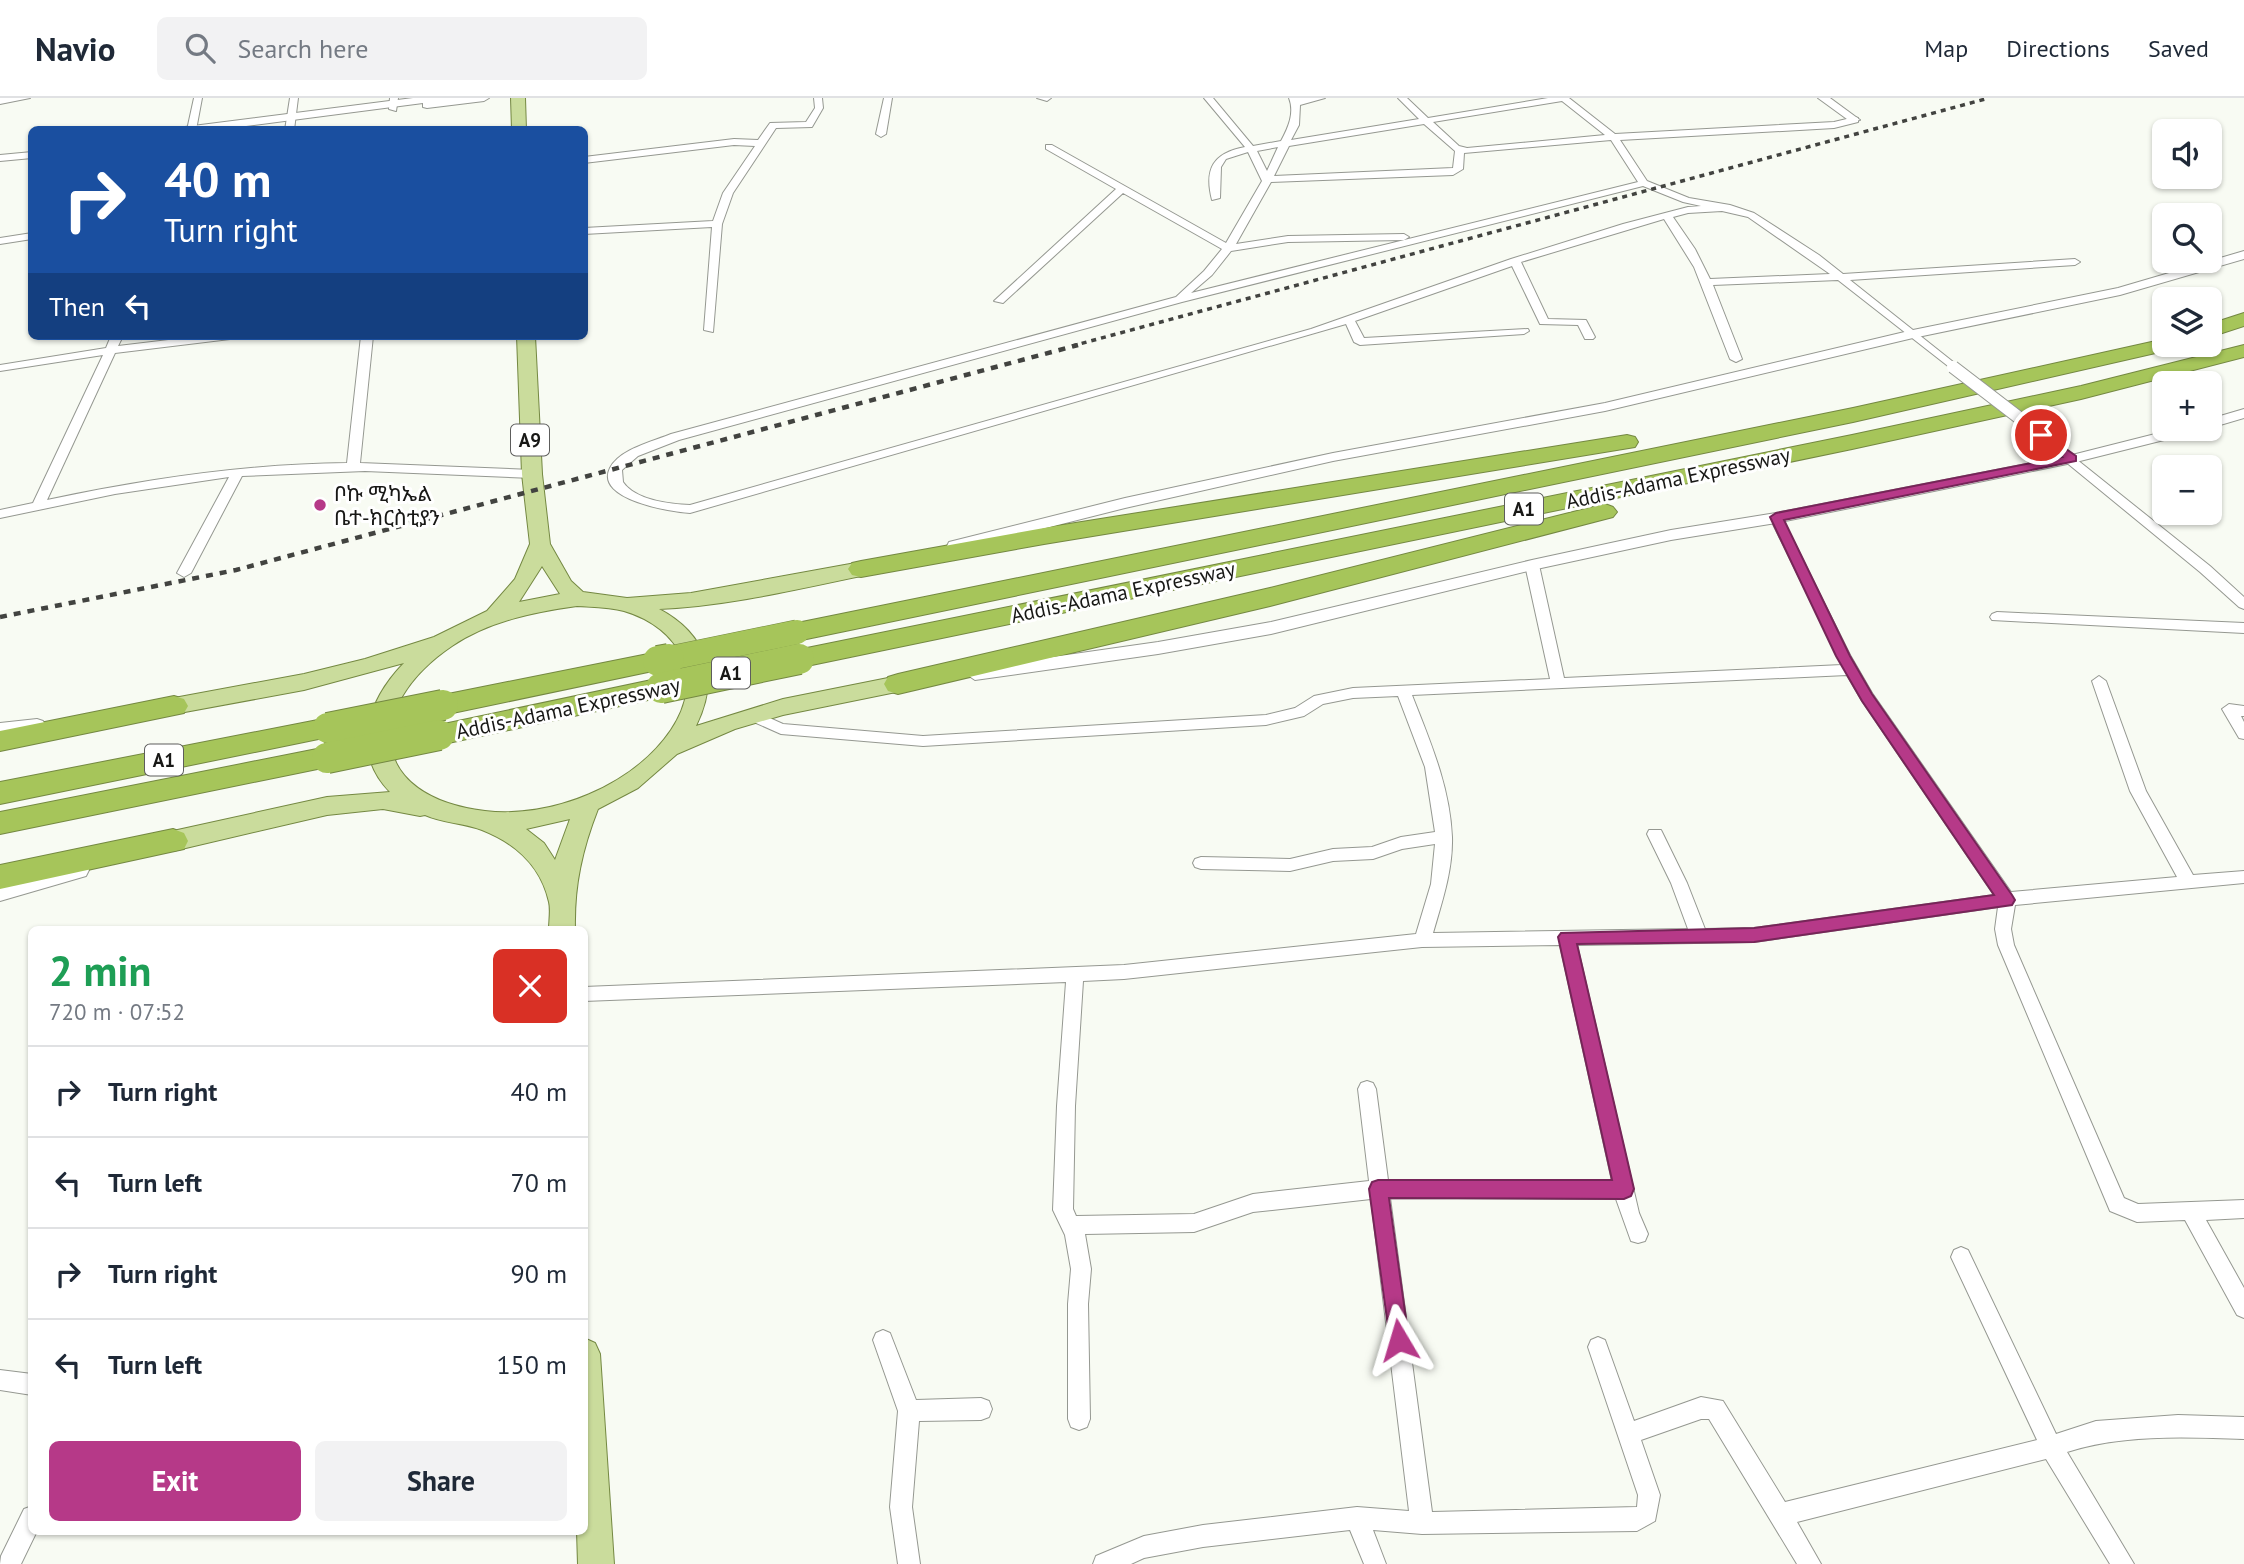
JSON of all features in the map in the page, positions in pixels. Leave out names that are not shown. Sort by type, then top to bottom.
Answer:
[{"type":"highway","points":[[2222,327],[2244,319]]},
{"type":"highway","name":"Addis-Adama Expressway","points":[[0,793],[443,705],[659,674],[2152,348]]},
{"type":"highway","name":"Addis-Adama Expressway","points":[[799,645],[1852,442],[2081,392],[2244,351]]},
{"type":"highway","points":[[861,569],[1044,536],[1662,436],[1825,421]]},
{"type":"highway","points":[[898,684],[1270,597],[1512,536],[1739,477],[1852,442]]},
{"type":"highway","name":"Addis-Adama Expressway","points":[[0,823],[439,735],[659,674]]},
{"type":"highway","points":[[0,741],[174,706]]},
{"type":"highway","points":[[0,877],[173,841]]},
{"type":"main road","points":[[518,98],[519,126]]},
{"type":"main road","name":"A9","points":[[526,340],[532,474],[540,544],[556,575],[577,599]]},
{"type":"main road","name":"A9","points":[[495,615],[525,581],[540,544]]},
{"type":"main road","points":[[174,706],[340,672],[406,655],[495,615],[536,604],[577,599],[620,603],[676,603],[861,569]]},
{"type":"main road","points":[[173,841],[327,806],[383,800],[455,817],[485,821],[537,818],[589,803],[630,782],[649,769],[681,736],[698,700],[698,666],[684,638],[675,630],[656,616],[620,603]]},
{"type":"main road","points":[[429,809],[396,786],[379,754],[380,719],[398,683],[430,651],[460,631]]},
{"type":"main road","points":[[667,750],[701,732],[752,715],[898,684]]},
{"type":"main road","points":[[562,926],[560,899],[565,862],[589,803]]},
{"type":"main road","points":[[485,821],[516,833],[536,847],[547,865],[560,899]]},
{"type":"main road","points":[[588,1442],[596,1564]]},
{"type":"street","points":[[0,101],[26,98]]},
{"type":"street","points":[[192,126],[198,98]]},
{"type":"street","points":[[291,122],[295,98]]},
{"type":"street","points":[[262,126],[439,98]]},
{"type":"street","points":[[394,104],[484,98]]},
{"type":"street","points":[[709,330],[717,224],[728,193],[773,125],[809,125],[819,108],[818,98]]},
{"type":"street","points":[[881,134],[888,98]]},
{"type":"street","points":[[1041,98],[1047,98]]},
{"type":"street","points":[[1208,98],[1251,149],[1266,179]]},
{"type":"street","points":[[1178,300],[1208,273],[1228,248],[1261,193],[1266,179],[1288,142],[1294,125],[1294,100],[1321,98]]},
{"type":"street","points":[[1402,98],[1460,150],[1834,125],[1855,120]]},
{"type":"street","points":[[1215,198],[1216,167],[1222,158],[1251,149],[1564,98],[1614,138],[1644,183],[1686,200],[1751,215],[1841,277],[2071,459],[2244,604]]},
{"type":"street","points":[[1824,98],[1855,120]]},
{"type":"street","points":[[234,126],[291,122]]},
{"type":"street","points":[[588,160],[734,142],[759,143]]},
{"type":"street","points":[[1049,147],[1228,248],[1332,236],[1431,236]]},
{"type":"street","points":[[0,152],[28,148]]},
{"type":"street","points":[[1266,179],[1453,172],[1458,169],[1460,150]]},
{"type":"street","points":[[0,158],[28,155]]},
{"type":"street","points":[[1644,183],[1178,300],[675,437],[634,453],[616,468],[615,478],[621,490],[670,509],[690,509],[1302,335],[1515,261],[1667,216],[1688,210],[1730,208]]},
{"type":"street","points":[[999,301],[1122,188]]},
{"type":"street","points":[[1667,216],[1685,239],[1707,282],[1736,359]]},
{"type":"street","points":[[588,231],[717,224]]},
{"type":"street","points":[[0,241],[28,237]]},
{"type":"street","points":[[861,569],[1125,503],[1333,457],[1605,407],[1913,334],[2120,291],[2244,255]]},
{"type":"street","points":[[1515,261],[1544,322],[1583,322],[1589,337]]},
{"type":"street","points":[[1707,282],[1841,277],[2075,262]]},
{"type":"street","points":[[1349,319],[1360,342],[1524,331]]},
{"type":"street","points":[[37,505],[116,340]]},
{"type":"street","points":[[0,368],[196,340]]},
{"type":"street","points":[[353,468],[367,340]]},
{"type":"street","points":[[2222,420],[2244,413]]},
{"type":"street","points":[[898,684],[1158,648],[1271,628],[1532,565],[1671,535],[2071,459],[2152,439]]},
{"type":"street","points":[[0,514],[167,481],[238,473],[387,466],[532,474]]},
{"type":"street","points":[[184,573],[238,473]]},
{"type":"street","points":[[1776,517],[1851,670],[2007,900],[2003,929],[2006,945],[2117,1204],[2124,1210],[2137,1213],[2244,1209]]},
{"type":"street","points":[[1532,565],[1558,682]]},
{"type":"street","points":[[1997,617],[2244,628]]},
{"type":"street","points":[[752,715],[781,729],[923,741],[1266,720],[1299,712],[1319,700],[1353,693],[1851,670]]},
{"type":"street","points":[[2099,681],[2138,791],[2188,882]]},
{"type":"street","points":[[1403,690],[1433,768],[1444,836],[1439,884],[1422,940]]},
{"type":"street","points":[[0,730],[174,706]]},
{"type":"street","points":[[2244,710],[2229,709],[2244,734]]},
{"type":"street","points":[[1655,834],[1679,883],[1699,935]]},
{"type":"street","points":[[1201,863],[1290,865],[1333,855],[1373,853],[1401,843],[1444,836]]},
{"type":"street","points":[[0,894],[173,841]]},
{"type":"street","points":[[588,994],[1124,972],[1422,940],[1754,935],[2007,900],[2244,877]]},
{"type":"street","points":[[1567,937],[1624,1189],[1638,1234]]},
{"type":"street","points":[[1076,974],[1066,1106],[1063,1210],[1071,1225],[1081,1269],[1078,1304],[1079,1419]]},
{"type":"street","points":[[1367,1089],[1422,1523]]},
{"type":"street","points":[[1071,1225],[1194,1223],[1252,1203],[1378,1189],[1624,1189]]},
{"type":"street","points":[[2190,1210],[2244,1308]]},
{"type":"street","points":[[1961,1257],[2051,1447],[2123,1564]]},
{"type":"street","points":[[883,1340],[909,1410],[901,1507],[909,1564]]},
{"type":"street","points":[[1104,1564],[1144,1547],[1191,1538],[1357,1518],[1422,1523],[1637,1520],[1647,1513],[1649,1495],[1598,1348]]},
{"type":"street","points":[[0,1380],[28,1384]]},
{"type":"street","points":[[1629,1434],[1701,1408],[1715,1409],[1810,1564]]},
{"type":"street","points":[[909,1410],[981,1409]]},
{"type":"street","points":[[1779,1515],[2051,1447],[2096,1432],[2178,1426],[2244,1428]]},
{"type":"street","points":[[1357,1518],[1375,1564]]},
{"type":"street","points":[[9,1564],[28,1525]]},
{"type":"railway","points":[[1072,346],[1989,98]]},
{"type":"railway","points":[[0,617],[236,570],[1078,345]]},
{"type":"place","name":"ቦኩ ሚካኤል ቤተ-ክርስቲያን","points":[[320,505]]},
{"type":"route","points":[[1399,1340],[1378,1189],[1624,1189],[1567,937],[1754,935],[2007,900],[1867,697],[1843,656],[1776,517],[2071,459],[2041,435]]}]
